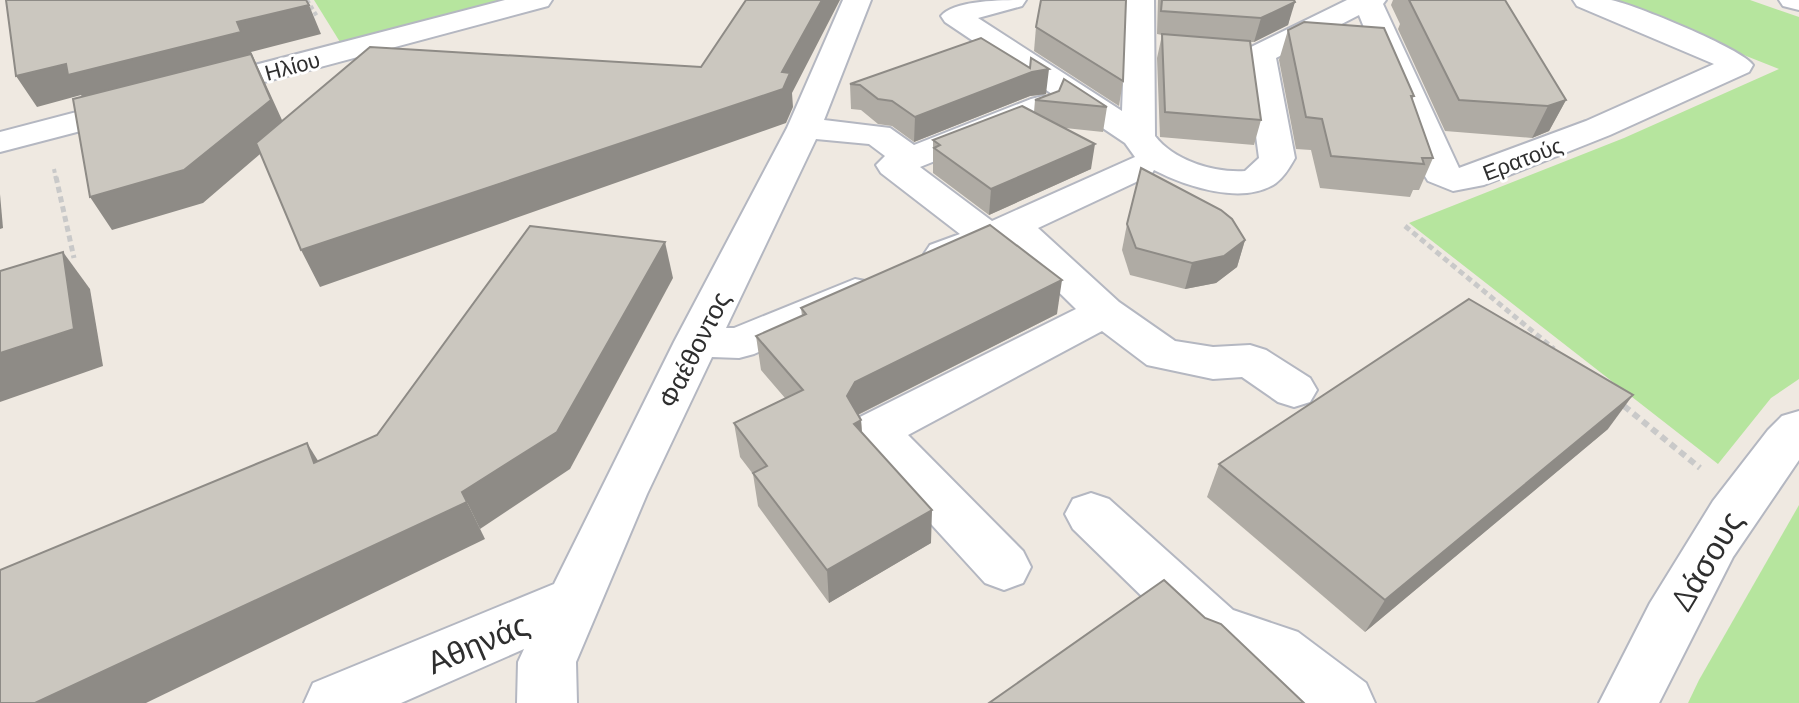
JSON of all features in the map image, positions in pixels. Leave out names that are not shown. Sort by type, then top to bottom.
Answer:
[{"type":"street","name":"Ηλίου","points":[[0,142],[538,0]]},
{"type":"street","name":"Φαέθοντος","points":[[547,703],[547,662],[622,494],[804,128],[857,0]]},
{"type":"street","points":[[1012,0],[955,16],[1138,152],[1150,153],[1172,166],[1206,177],[1249,182],[1269,172],[1277,158],[1245,53],[1360,5]]},
{"type":"street","points":[[1138,152],[1155,46],[1140,0]]},
{"type":"street","name":"Ερατούς","points":[[1360,5],[1441,173],[1453,180],[1471,177],[1598,128],[1738,65],[1713,51],[1587,0]]},
{"type":"street","points":[[1793,0],[1799,2]]},
{"type":"street","points":[[1043,106],[894,165],[995,233],[1022,234],[1104,312],[1163,354],[1213,363],[1250,361],[1294,390]]},
{"type":"street","points":[[804,128],[878,135],[910,158]]},
{"type":"street","points":[[696,342],[739,343],[995,233],[1138,152]]},
{"type":"street","points":[[1004,567],[875,431],[1104,312]]},
{"type":"street","name":"Δάσους","points":[[1629,703],[1682,593],[1741,501],[1784,442],[1799,429]]},
{"type":"street","points":[[1091,514],[1215,630],[1278,651],[1345,703]]},
{"type":"street","name":"Αθηνάς","points":[[334,703],[576,600]]},
{"type":"path","points":[[46,130],[74,258]]},
{"type":"path","points":[[1405,226],[1557,352]]},
{"type":"path","points":[[1618,402],[1741,501]]},
{"type":"green space","points":[[314,0],[504,0],[340,42]]},
{"type":"green space","points":[[1605,0],[1750,0],[1799,17],[1799,379],[1771,398],[1718,464],[1409,223],[1624,138],[1779,69]]},
{"type":"green space","points":[[1799,505],[1799,703],[1688,703],[1699,680]]},
{"type":"building","points":[[6,0],[306,0],[309,5],[237,22],[241,32],[68,75],[66,64],[16,76]]},
{"type":"building","points":[[746,0],[822,0],[782,72],[790,73],[783,89],[301,250],[256,143],[370,47],[701,67]]},
{"type":"building","points":[[1041,0],[1126,0],[1123,81],[1036,27]]},
{"type":"building","points":[[1162,0],[1295,2],[1261,18],[1161,11]]},
{"type":"building","points":[[1409,0],[1505,0],[1566,100],[1548,106],[1459,100]]},
{"type":"building","points":[[1304,22],[1384,28],[1414,96],[1411,96],[1433,158],[1422,158],[1424,164],[1331,156],[1322,119],[1306,117],[1288,30]]},
{"type":"building","points":[[1162,34],[1250,41],[1261,120],[1165,112]]},
{"type":"building","points":[[981,38],[1030,68],[1031,58],[1049,69],[1032,72],[915,117],[892,101],[878,99],[860,85],[850,84]]},
{"type":"building","points":[[251,54],[271,100],[184,170],[90,197],[73,99]]},
{"type":"building","points":[[1064,79],[1107,107],[1035,100],[1059,91]]},
{"type":"building","points":[[1022,106],[1095,144],[991,189],[934,148],[940,145],[933,140]]},
{"type":"building","points":[[1141,168],[1221,210],[1232,219],[1245,240],[1224,256],[1192,263],[1136,248],[1127,224]]},
{"type":"building","points":[[990,225],[1062,280],[855,382],[847,396],[861,420],[854,424],[932,510],[827,570],[753,473],[767,466],[734,423],[803,390],[756,336],[806,314],[801,308]]},
{"type":"building","points":[[530,226],[665,242],[557,432],[462,492],[467,502],[35,703],[0,703],[0,570],[307,443],[314,463],[377,435]]},
{"type":"building","points":[[63,252],[74,329],[0,353],[0,271]]},
{"type":"building","points":[[1469,299],[1633,395],[1385,600],[1219,464]]},
{"type":"building","points":[[1164,580],[1205,618],[1221,624],[1304,703],[989,703]]}]
